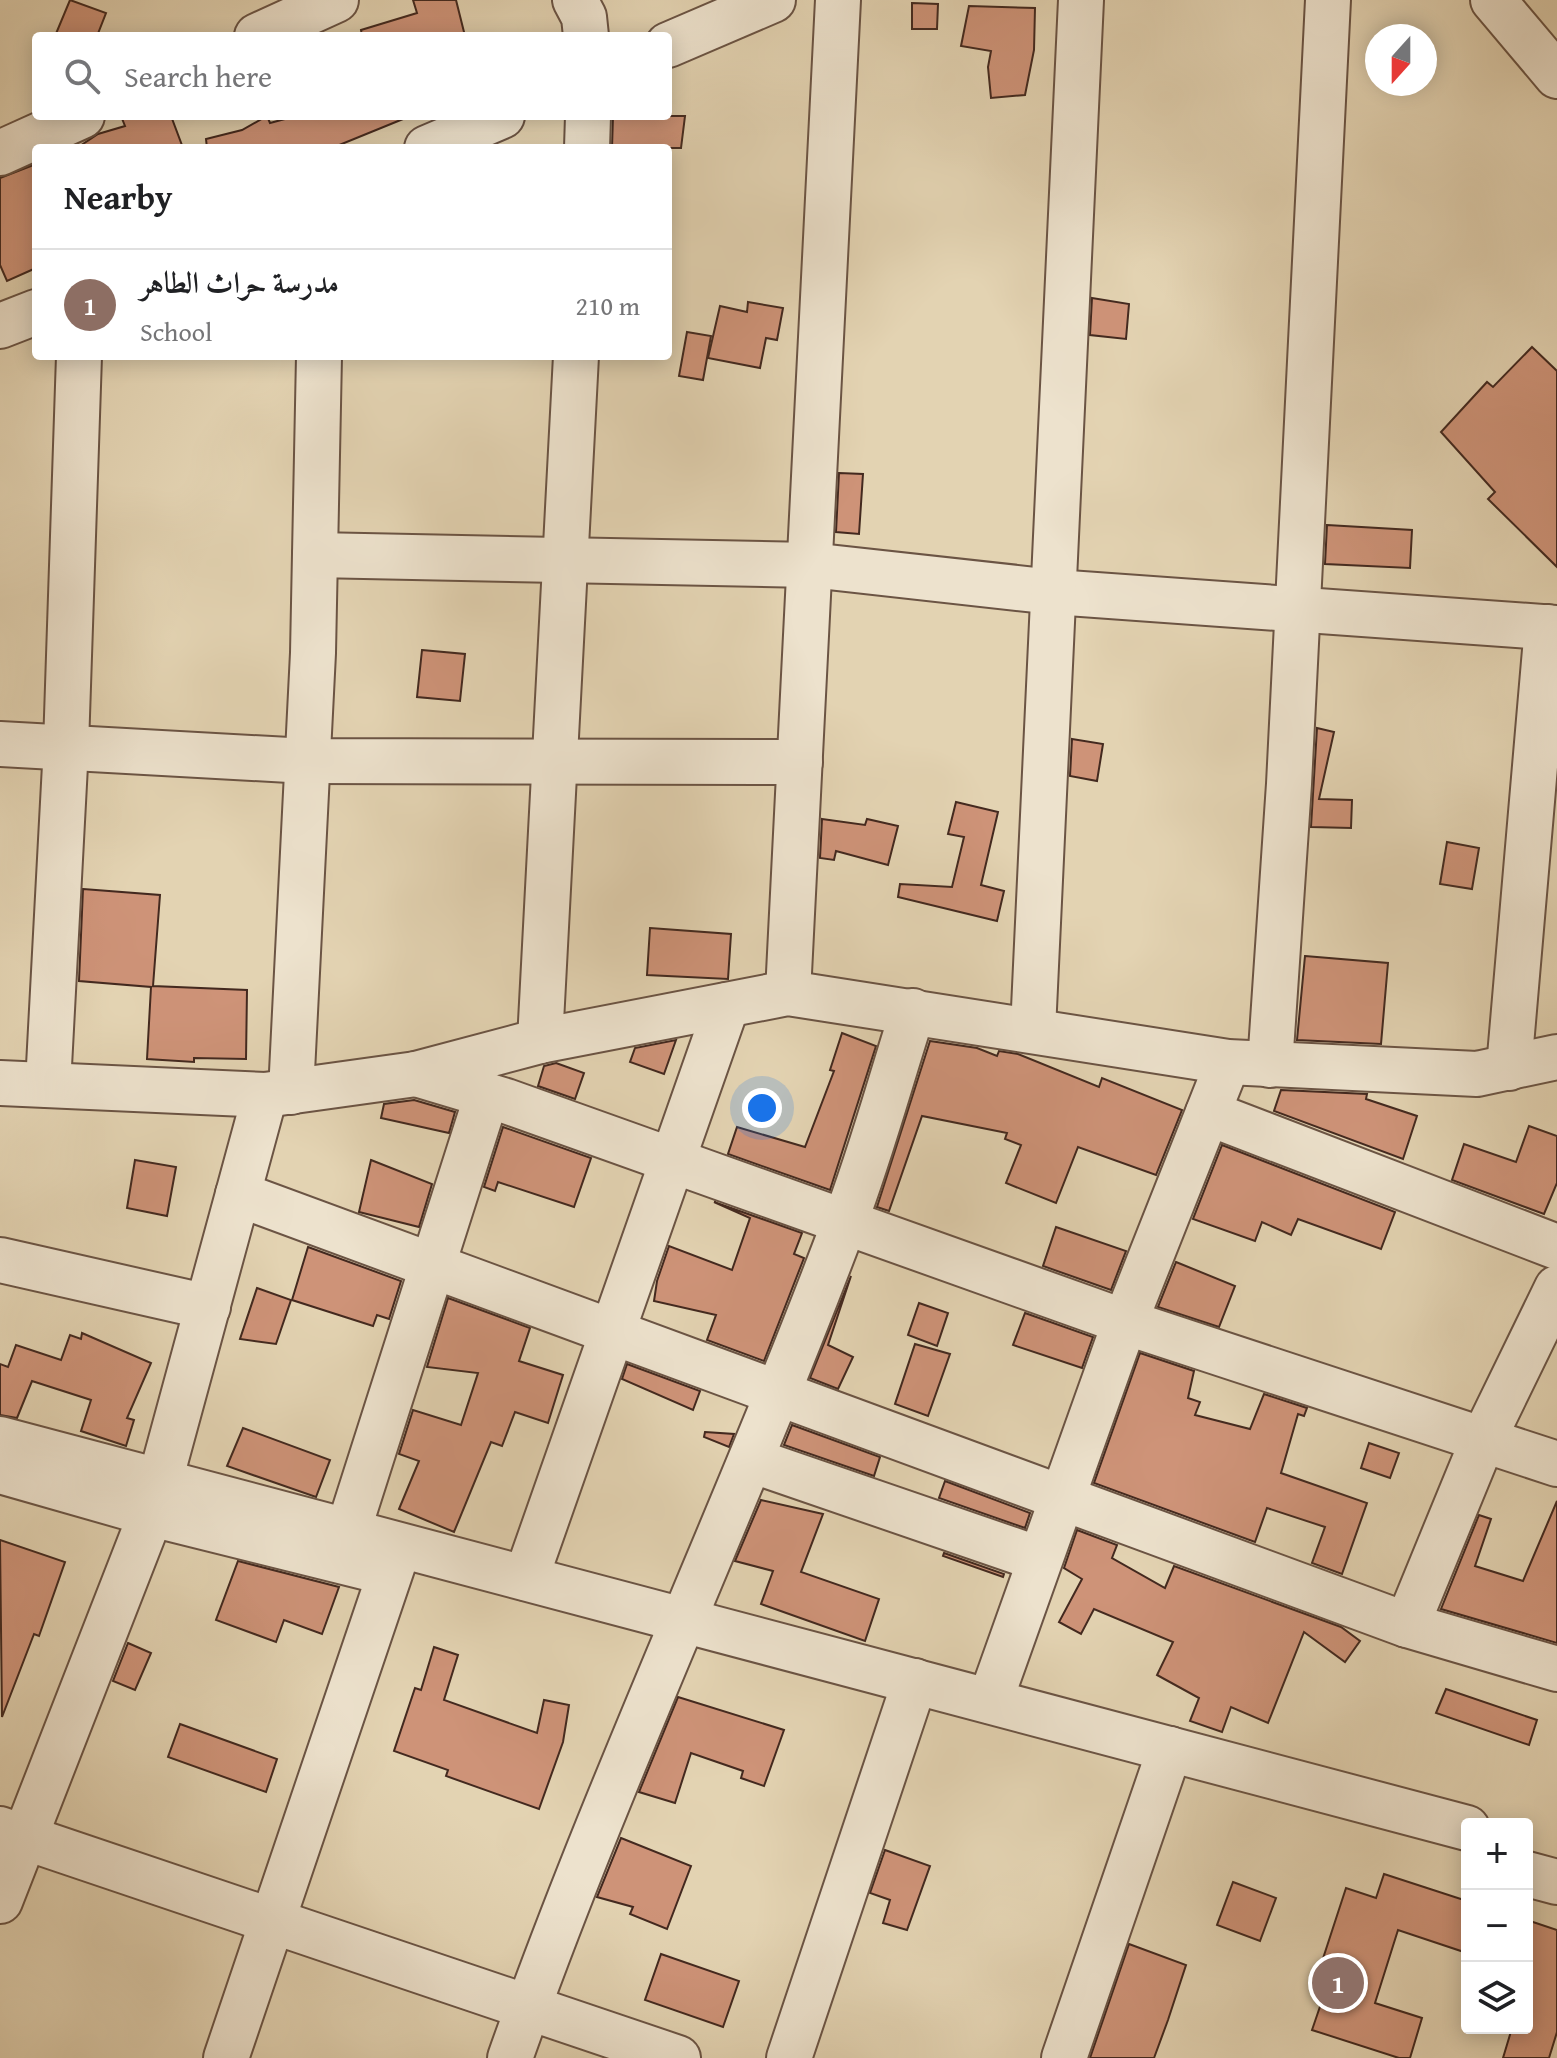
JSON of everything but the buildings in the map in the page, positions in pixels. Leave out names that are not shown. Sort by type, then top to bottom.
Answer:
[{"type":"street","points":[[575,0],[584,17],[586,32]]},
{"type":"street","points":[[672,43],[773,0]]},
{"type":"street","points":[[788,993],[838,0]]},
{"type":"street","points":[[1033,1030],[1081,0]]},
{"type":"street","points":[[1270,1065],[1328,0]]},
{"type":"street","points":[[1493,0],[1557,76]]},
{"type":"street","points":[[265,32],[329,2]]},
{"type":"street","points":[[24,146],[74,120]]},
{"type":"street","points":[[436,144],[493,120]]},
{"type":"street","points":[[587,144],[588,120]]},
{"type":"street","points":[[0,326],[32,314]]},
{"type":"street","points":[[48,1085],[66,746],[79,360]]},
{"type":"street","points":[[0,1901],[12,1833],[156,1498],[238,1194],[278,1094],[307,761],[319,360]]},
{"type":"street","points":[[540,1041],[576,360]]},
{"type":"street","points":[[315,555],[810,565],[1054,592],[1552,628],[1543,837],[1509,1068]]},
{"type":"street","points":[[0,744],[307,761],[800,762]]},
{"type":"street","points":[[0,1083],[278,1094],[416,1074],[540,1041],[788,993],[1228,1062],[1425,1074],[1477,1074],[1557,1057]]},
{"type":"street","points":[[526,1578],[727,1005]]},
{"type":"street","points":[[510,2058],[676,1633],[751,1460],[845,1222],[913,1011]]},
{"type":"street","points":[[990,1701],[1125,1322],[1228,1062]]},
{"type":"street","points":[[416,1074],[487,1095],[1125,1322],[1557,1464]]},
{"type":"street","points":[[348,1531],[487,1095]]},
{"type":"street","points":[[1208,1113],[1557,1247]]},
{"type":"street","points":[[238,1194],[1407,1625],[1557,1669]]},
{"type":"street","points":[[0,1260],[208,1307]]},
{"type":"street","points":[[1407,1625],[1483,1440],[1557,1288]]},
{"type":"street","points":[[0,1439],[156,1498],[395,1559],[641,1634],[676,1633]]},
{"type":"street","points":[[751,1460],[1039,1559]]},
{"type":"street","points":[[0,1471],[348,1531],[395,1559],[526,1578],[676,1633],[1165,1762],[1461,1827]]},
{"type":"street","points":[[226,2058],[395,1559]]},
{"type":"street","points":[[911,1694],[990,1701],[1165,1762],[1461,1856]]},
{"type":"street","points":[[789,2058],[911,1694]]},
{"type":"street","points":[[1064,2058],[1165,1762]]},
{"type":"street","points":[[12,1833],[678,2058]]},
{"type":"street","points":[[1533,1846],[1557,1852]]},
{"type":"street","points":[[1533,1876],[1557,1882]]},
{"type":"place","name":"مدرسة حراث الطاهر","points":[[1338,1983]]}]
